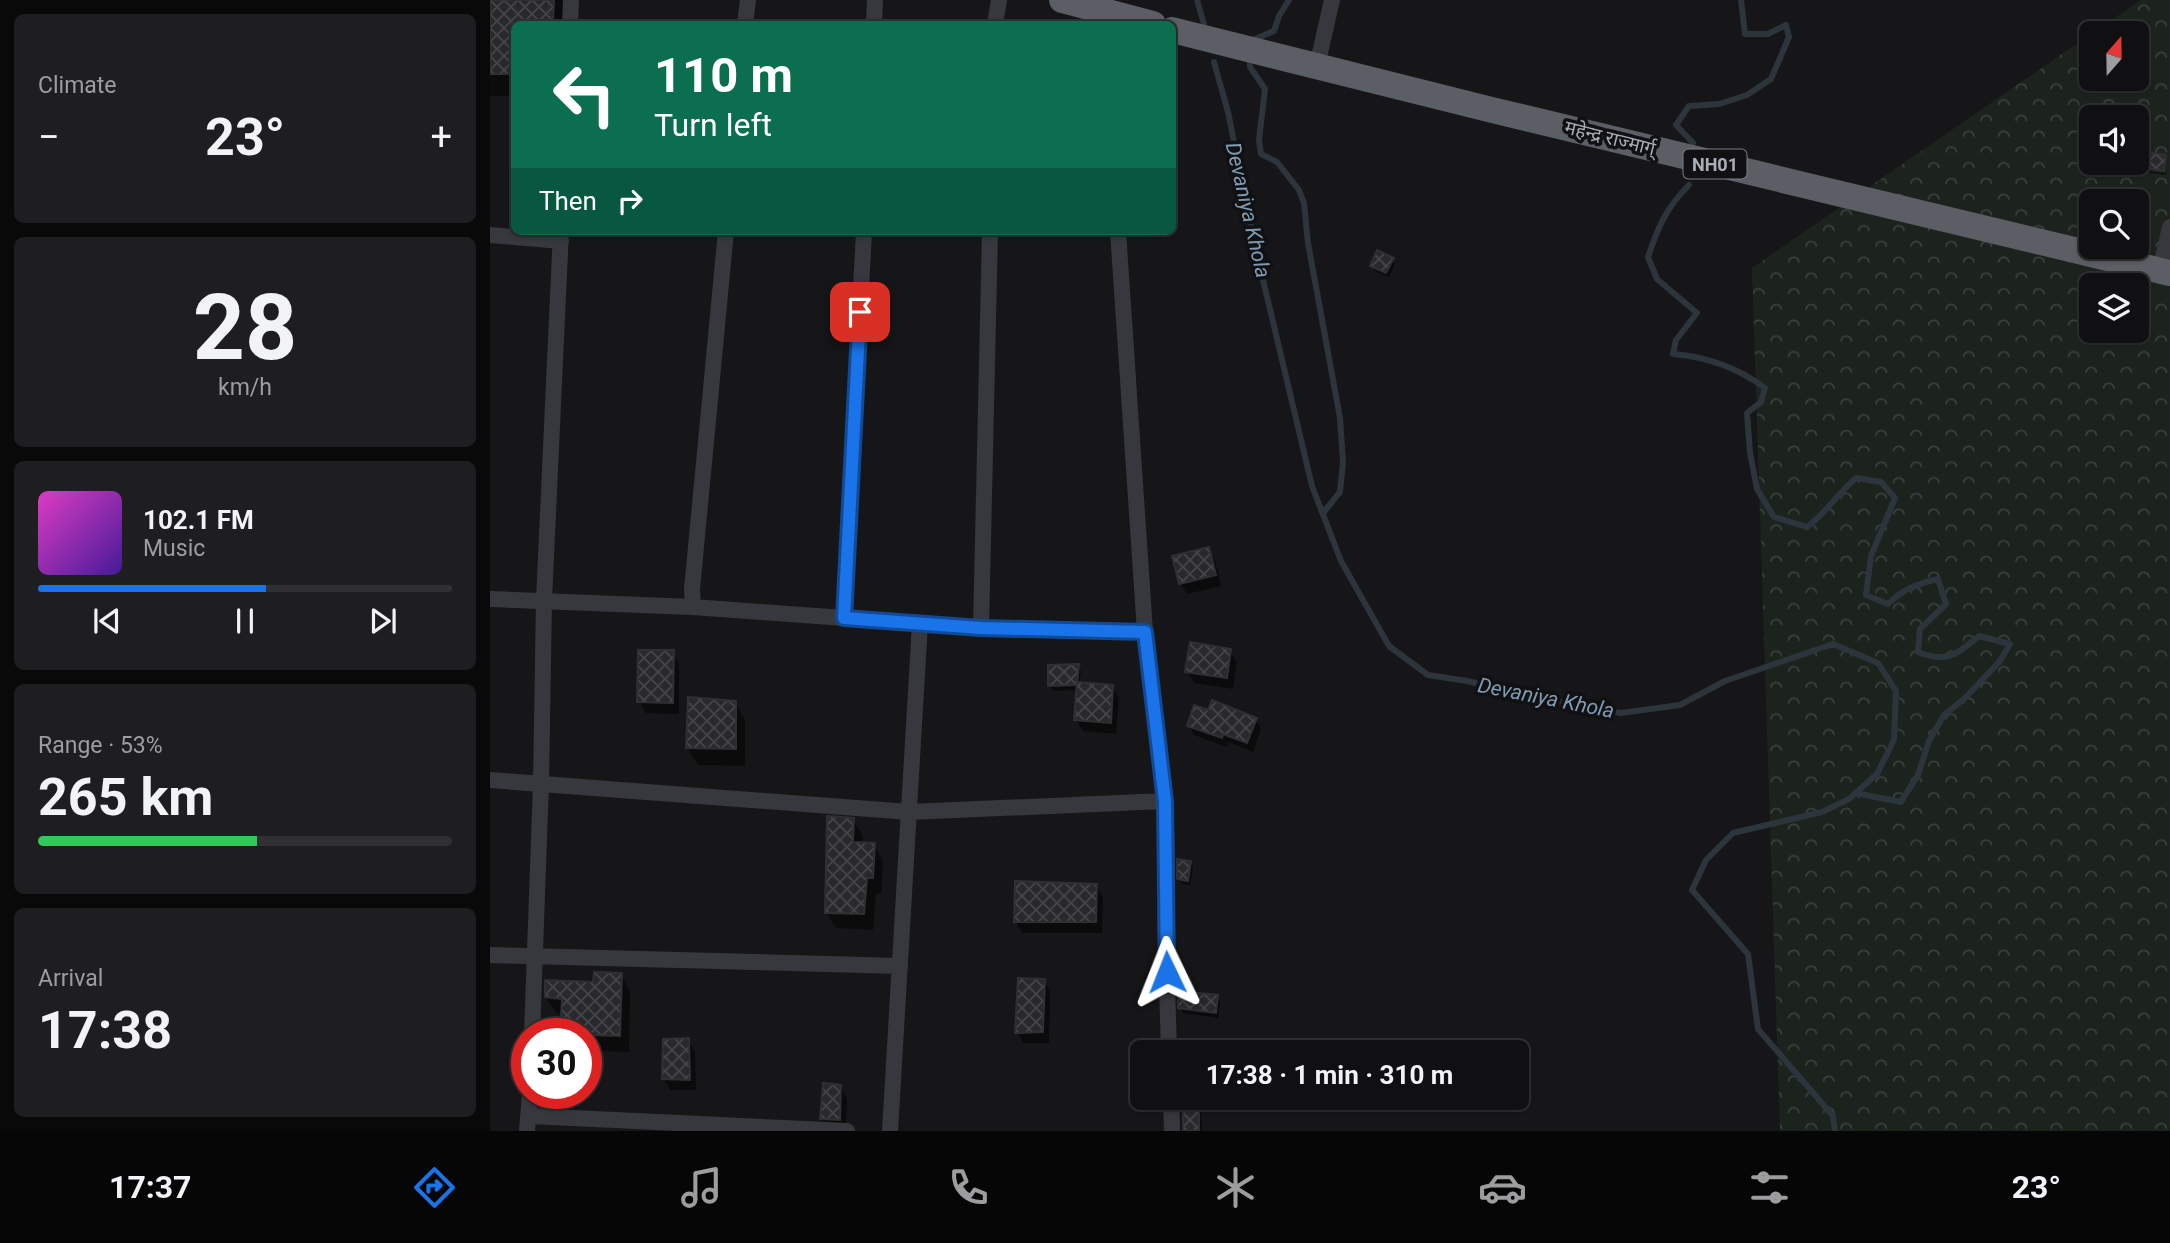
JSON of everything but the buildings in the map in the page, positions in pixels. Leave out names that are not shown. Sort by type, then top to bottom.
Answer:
[{"type":"highway","points":[[1062,0],[1103,18],[1128,21]]},
{"type":"highway","name":"महेन्द्र राज्मार्ग्","points":[[1176,31],[2165,272]]},
{"type":"street","points":[[570,21],[571,0]]},
{"type":"street","points":[[746,21],[748,0]]},
{"type":"street","points":[[874,21],[875,0]]},
{"type":"street","points":[[996,21],[999,0]]},
{"type":"street","points":[[1317,66],[1332,0]]},
{"type":"street","points":[[2165,272],[2170,227]]},
{"type":"street","points":[[490,235],[561,236],[544,600],[533,1018]]},
{"type":"street","points":[[692,607],[726,235]]},
{"type":"street","points":[[844,618],[864,235]]},
{"type":"street","points":[[981,628],[990,235]]},
{"type":"street","points":[[1118,235],[1145,632],[1165,801],[1169,1040]]},
{"type":"street","points":[[490,600],[692,607],[981,628],[1145,632]]},
{"type":"street","points":[[890,1131],[920,623]]},
{"type":"street","points":[[490,780],[909,812],[1165,801]]},
{"type":"street","points":[[490,955],[900,966]]},
{"type":"street","points":[[1171,1110],[1172,1131]]},
{"type":"street","points":[[528,1123],[847,1131]]},
{"type":"green space","points":[[2141,0],[2170,0],[2170,1131],[1780,1131],[1752,268],[2079,42],[2079,91],[2149,91],[2149,21],[2110,21]]},
{"type":"waterway","name":"Devaniya Khola","points":[[1197,0],[1204,24]]},
{"type":"waterway","points":[[1253,40],[1274,31],[1289,0]]},
{"type":"waterway","points":[[1693,143],[1676,125],[1689,106],[1719,104],[1747,95],[1771,79],[1789,37],[1786,25],[1768,34],[1745,34],[1741,0]]},
{"type":"waterway","points":[[1250,55],[1250,67],[1265,89],[1259,140],[1261,154],[1277,162],[1299,190],[1304,203],[1308,243],[1340,418],[1343,462],[1340,492],[1323,513]]},
{"type":"waterway","name":"Devaniya Khola","points":[[1214,62],[1228,112],[1254,242],[1312,486],[1341,561],[1389,646],[1428,675],[1621,713],[1680,705],[1725,681],[1833,644],[1878,663],[1896,691],[1894,740],[1877,774],[1849,799],[1822,812],[1733,833],[1706,860],[1692,890],[1748,954],[1758,1029],[1833,1116],[1835,1131]]},
{"type":"waterway","points":[[1689,185],[1664,218],[1648,257],[1657,279],[1697,313],[1676,340],[1673,354],[1722,364],[1765,388],[1761,402],[1747,413],[1750,453],[1757,489],[1774,517],[1807,527],[1856,478],[1881,482],[1895,498],[1871,556],[1866,595],[1888,604],[1899,594],[1938,579],[1946,604],[1920,629],[1918,652],[1945,657],[1958,652],[1979,636],[2010,644],[2000,661],[1966,697],[1944,715],[1929,741],[1918,775],[1901,802],[1855,793]]},
{"type":"route","points":[[860,312],[844,618],[981,628],[1145,632],[1165,801],[1167,972]]}]
